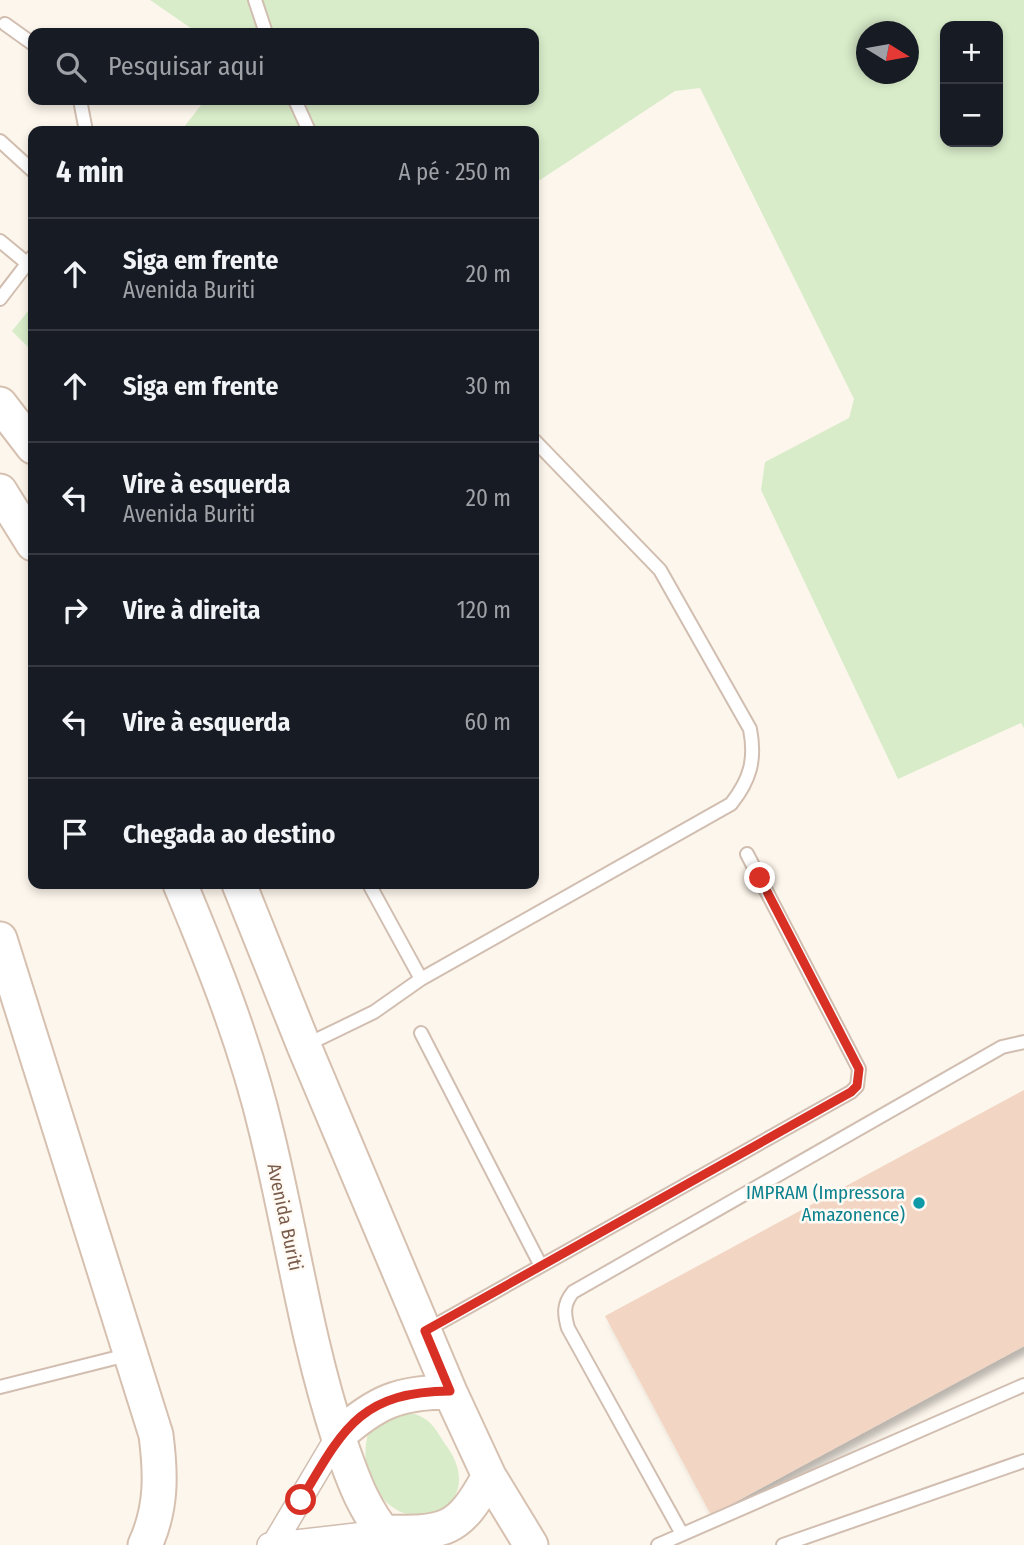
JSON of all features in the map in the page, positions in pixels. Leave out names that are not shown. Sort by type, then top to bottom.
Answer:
[{"type":"main road","points":[[0,404],[28,440]]},
{"type":"main road","points":[[0,491],[28,536]]},
{"type":"main road","name":"Avenida Buriti","points":[[182,889],[247,1061],[268,1135],[314,1352],[338,1436]]},
{"type":"main road","points":[[241,889],[304,1046],[450,1391],[489,1476],[531,1545]]},
{"type":"main road","points":[[0,939],[156,1434],[162,1478],[158,1512],[145,1545]]},
{"type":"main road","points":[[450,1391],[418,1392],[385,1401],[364,1413],[338,1436],[355,1486],[389,1538],[442,1529],[463,1518],[489,1476]]},
{"type":"street","points":[[272,1544],[338,1436]]},
{"type":"street","points":[[272,1544],[389,1538]]},
{"type":"lane","points":[[255,0],[264,28]]},
{"type":"lane","points":[[5,24],[28,40]]},
{"type":"lane","points":[[81,105],[85,126]]},
{"type":"lane","points":[[297,105],[307,126]]},
{"type":"lane","points":[[0,141],[28,166]]},
{"type":"lane","points":[[0,241],[28,258]]},
{"type":"lane","points":[[0,299],[28,264]]},
{"type":"lane","points":[[304,1046],[374,1012],[421,979],[731,804],[745,787],[754,750],[750,729],[660,570],[539,445]]},
{"type":"lane","points":[[425,1331],[839,1099],[857,1086],[859,1069],[747,854]]},
{"type":"lane","points":[[372,889],[421,979]]},
{"type":"lane","points":[[421,1033],[541,1266]]},
{"type":"lane","points":[[682,1534],[568,1328],[565,1316],[568,1298],[573,1292],[1002,1047],[1024,1042]]},
{"type":"lane","points":[[0,1387],[131,1354]]},
{"type":"lane","points":[[658,1545],[1024,1385]]},
{"type":"lane","points":[[783,1545],[814,1539],[1024,1461]]},
{"type":"green space","points":[[150,0],[1024,0],[1024,728],[1021,723],[898,779],[761,490],[765,462],[849,418],[854,399],[700,88],[675,91],[539,181],[539,126],[185,126],[201,105],[539,105],[539,28],[191,28]]},
{"type":"green space","points":[[28,311],[28,347],[12,331]]},
{"type":"green space","points":[[406,1411],[431,1424],[458,1468],[458,1486],[452,1501],[440,1511],[425,1516],[408,1515],[391,1506],[376,1490],[367,1468],[365,1453],[369,1429]]},
{"type":"building","name":"IMPRAM (Impressora Amazonence)","points":[[1024,1090],[1024,1346],[711,1515],[605,1316]]},
{"type":"place","name":"IMPRAM (Impressora Amazonence)","points":[[919,1203]]},
{"type":"route","points":[[301,1500],[338,1436],[364,1413],[385,1401],[418,1392],[450,1391],[425,1331],[851,1092],[857,1086],[859,1069],[760,878]]}]
